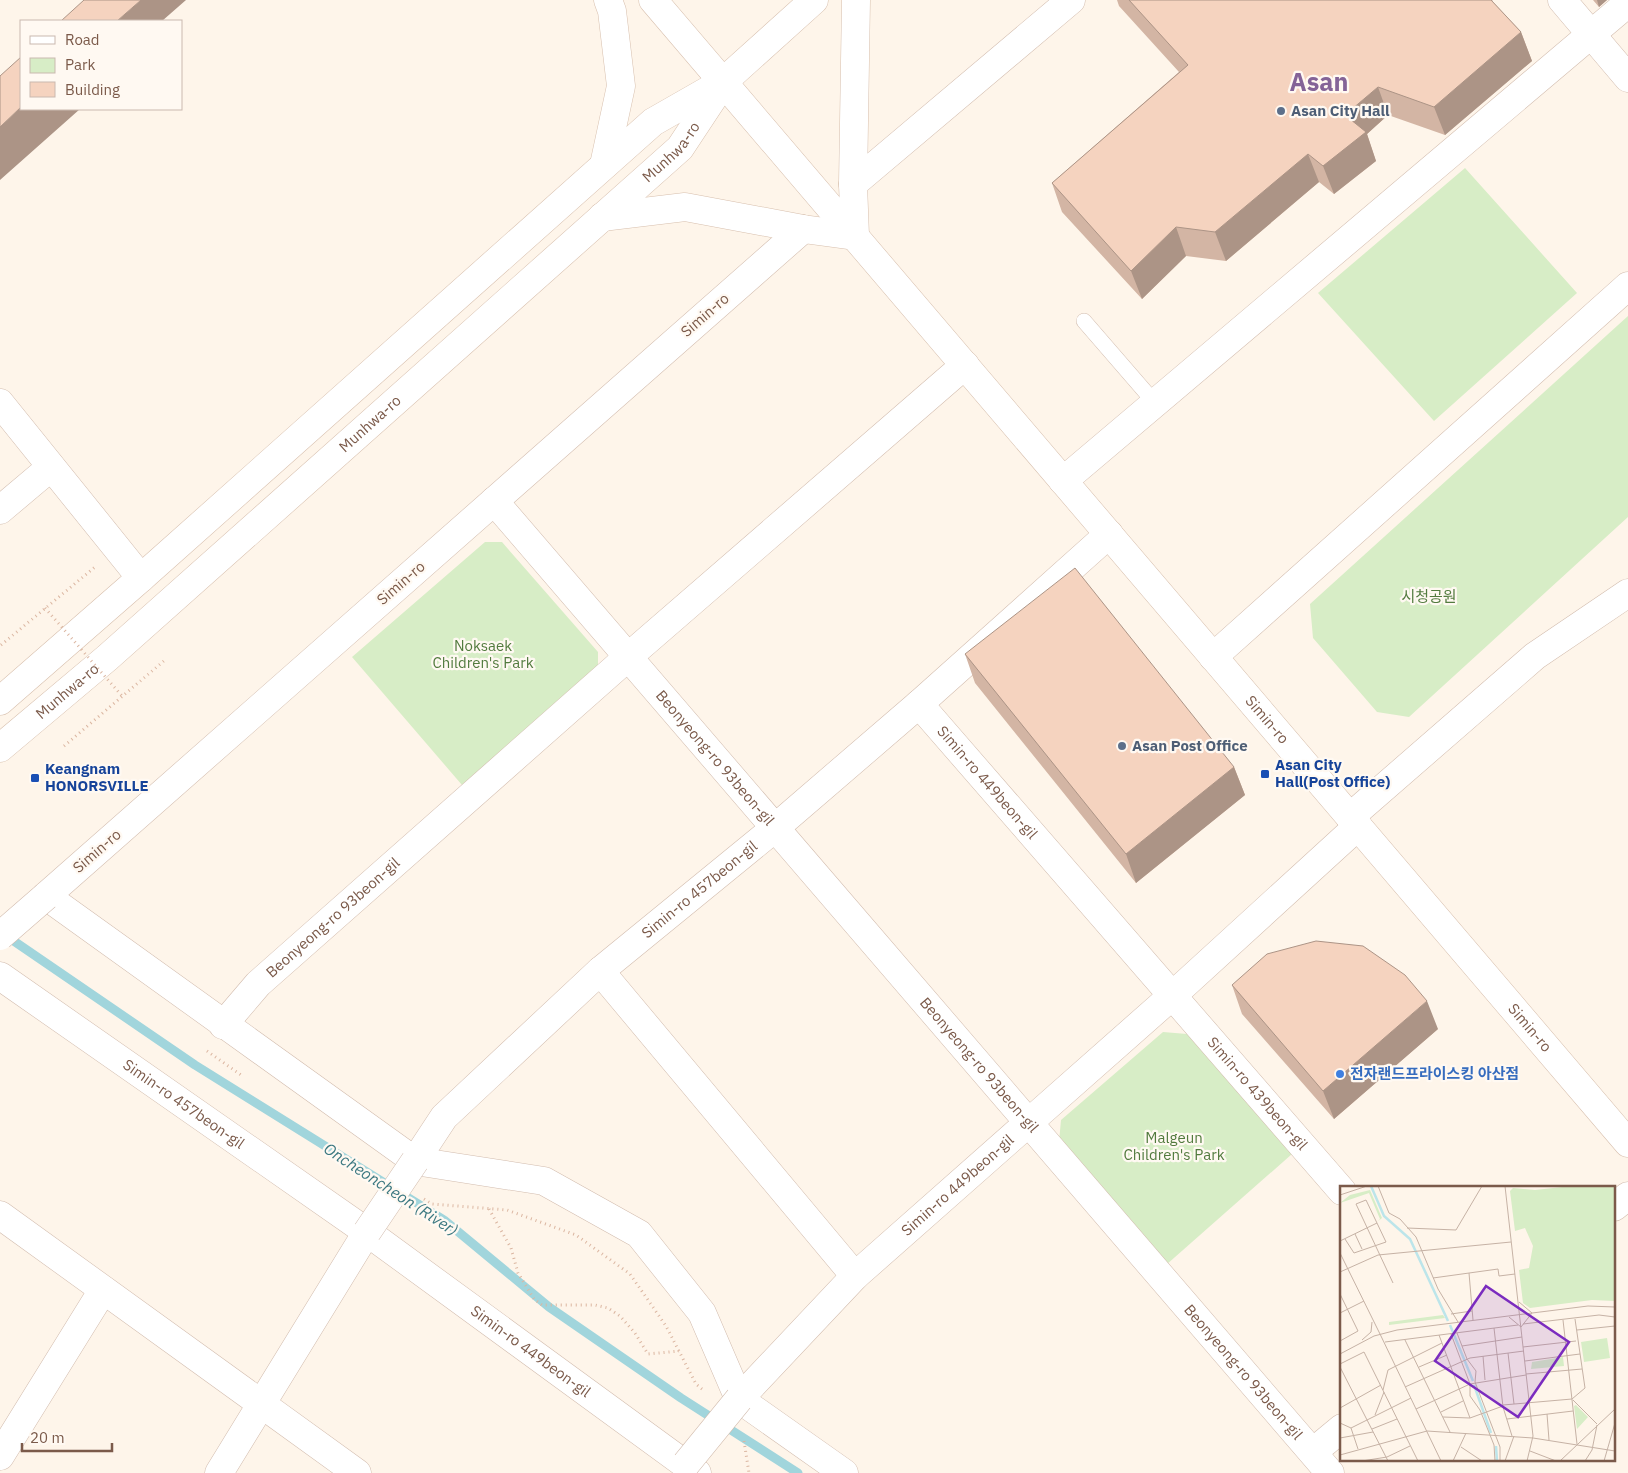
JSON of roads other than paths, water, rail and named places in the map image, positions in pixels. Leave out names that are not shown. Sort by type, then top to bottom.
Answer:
[{"type":"street","points":[[604,165],[621,86],[612,11],[608,0]]},
{"type":"street","name":"Simin-ro","points":[[653,0],[1628,1143]]},
{"type":"street","name":"Munhwa-ro","points":[[0,701],[141,578],[653,122],[723,82],[814,0]]},
{"type":"street","points":[[602,217],[685,207],[803,229],[855,236],[853,184],[856,0]]},
{"type":"street","points":[[853,184],[1071,0]]},
{"type":"street","points":[[1562,0],[1628,78]]},
{"type":"street","points":[[1063,481],[1628,2]]},
{"type":"street","name":"Munhwa-ro","points":[[0,748],[106,658],[680,148],[723,82]]},
{"type":"street","name":"Simin-ro","points":[[0,936],[803,229]]},
{"type":"street","points":[[1213,657],[1628,286]]},
{"type":"street","points":[[628,657],[964,365]]},
{"type":"street","points":[[0,403],[141,578]]},
{"type":"street","points":[[0,510],[51,467]]},
{"type":"street","name":"Beonyeong-ro 93beon-gil","points":[[494,501],[1320,1465]]},
{"type":"street","name":"Simin-ro 457beon-gil","points":[[219,1473],[368,1232],[444,1117],[600,971],[775,828],[918,704],[1108,534]]},
{"type":"street","name":"Simin-ro 449beon-gil","points":[[368,1232],[688,1470],[739,1399],[855,1276],[1173,995],[1354,822],[1535,656],[1628,593]]},
{"type":"street","name":"Beonyeong-ro 93beon-gil","points":[[223,1025],[258,984],[628,657]]},
{"type":"street","name":"Simin-ro 449beon-gil","points":[[918,704],[1173,995]]},
{"type":"street","points":[[46,896],[223,1025],[415,1160],[544,1181],[639,1234],[702,1313],[739,1399],[844,1473]]},
{"type":"street","points":[[600,971],[855,1276]]},
{"type":"street","name":"Simin-ro 457beon-gil","points":[[0,976],[368,1232]]},
{"type":"street","name":"Simin-ro 439beon-gil","points":[[1173,995],[1340,1189]]},
{"type":"street","points":[[1616,1205],[1628,1196]]},
{"type":"street","points":[[0,1215],[357,1473]]},
{"type":"street","points":[[0,1456],[103,1290]]},
{"type":"street","points":[[1320,1465],[1340,1431]]},
{"type":"lane","points":[[1084,321],[1156,403]]},
{"type":"waterway","name":"Oncheoncheon (River)","points":[[5,935],[195,1065],[444,1220],[549,1307],[681,1398],[798,1473]]},
{"type":"place","name":"Asan City Hall","points":[[1281,111]]},
{"type":"place","name":"Asan Post Office","points":[[1122,746]]},
{"type":"place","name":"Asan City Hall(Post Office)","points":[[1265,774]]},
{"type":"place","name":"Keangnam HONORSVILLE","points":[[35,778]]},
{"type":"place","name":"전자랜드프라이스킹 아산점","points":[[1340,1074]]},
{"type":"district","name":"Asan","points":[[1319,82]]},
{"type":"park label","name":"시청공원","points":[[1429,597]]},
{"type":"park label","name":"Noksaek Children's Park","points":[[483,654]]},
{"type":"park label","name":"Malgeun Children's Park","points":[[1174,1146]]}]
